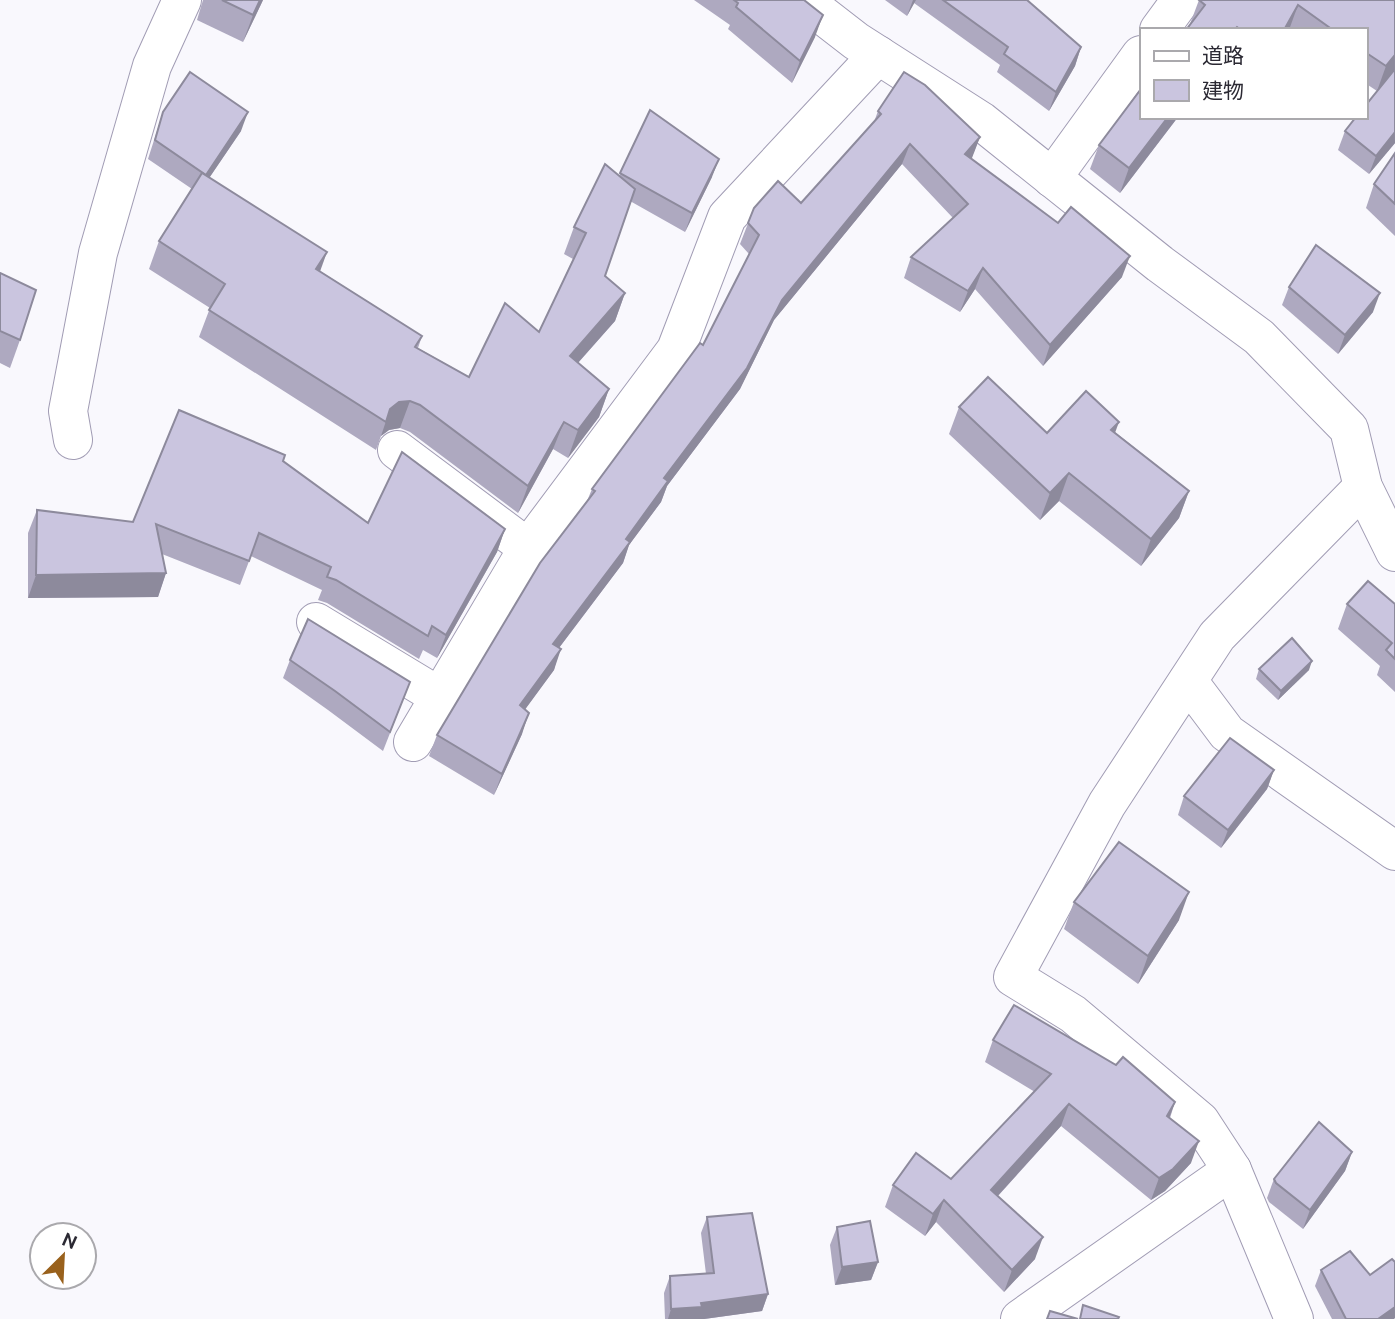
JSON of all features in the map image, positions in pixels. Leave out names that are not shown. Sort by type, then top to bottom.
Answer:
[{"type":"street","points":[[74,440],[68,411],[98,253],[152,66],[182,0]]},
{"type":"street","points":[[803,0],[878,55],[981,121],[1160,264],[1259,337],[1349,429],[1363,487],[1395,552]]},
{"type":"street","points":[[1160,28],[1181,0]]},
{"type":"street","points":[[413,742],[528,548],[676,351],[727,217],[878,55]]},
{"type":"street","points":[[1052,178],[1140,56]]},
{"type":"street","points":[[397,450],[528,548]]},
{"type":"street","points":[[1294,1319],[1232,1170],[1200,1121],[1073,1014],[1013,978],[1107,804],[1217,636],[1363,487]]},
{"type":"street","points":[[316,622],[440,697]]},
{"type":"street","points":[[1188,681],[1227,733],[1395,851]]},
{"type":"street","points":[[1020,1319],[1232,1170]]},
{"type":"building","points":[[222,0],[260,0],[253,15]]},
{"type":"building","points":[[734,0],[804,0],[823,15],[800,61],[736,7],[738,3]]},
{"type":"building","points":[[943,0],[1027,0],[1081,47],[1056,92],[1004,54],[1008,47]]},
{"type":"building","points":[[1199,0],[1394,0],[1395,55],[1386,66],[1367,53],[1367,28],[1330,28],[1298,5],[1285,28],[1188,28],[1205,5]]},
{"type":"building","points":[[1395,69],[1395,132],[1376,156],[1345,131],[1354,119],[1367,119],[1367,104]]},
{"type":"building","points":[[190,72],[248,112],[206,175],[155,140],[163,112]]},
{"type":"building","points":[[904,72],[925,85],[980,137],[965,154],[1058,223],[1071,207],[1130,256],[1050,345],[983,268],[968,291],[911,257],[968,204],[910,144],[782,300],[747,368],[664,478],[668,481],[626,539],[630,542],[553,644],[561,649],[520,705],[529,713],[502,774],[437,735],[540,563],[595,491],[592,489],[700,343],[703,345],[759,235],[748,223],[754,208],[778,181],[801,203],[881,114],[878,111]]},
{"type":"building","points":[[1140,90],[1140,119],[1166,119],[1129,168],[1099,145]]},
{"type":"building","points":[[650,110],[719,159],[692,213],[620,173]]},
{"type":"building","points":[[1395,153],[1395,204],[1374,184]]},
{"type":"building","points":[[605,164],[635,189],[605,276],[625,293],[570,356],[609,389],[578,430],[564,422],[528,486],[420,405],[410,401],[399,402],[390,409],[386,422],[209,310],[225,284],[159,241],[202,173],[327,252],[316,269],[422,336],[415,347],[469,377],[505,303],[539,332],[586,233],[574,227]]},
{"type":"building","points":[[1316,245],[1380,293],[1345,335],[1289,287]]},
{"type":"building","points":[[0,273],[36,290],[20,340],[0,331]]},
{"type":"building","points":[[988,377],[1047,433],[1086,391],[1119,422],[1111,430],[1189,491],[1151,539],[1069,473],[1050,493],[959,407]]},
{"type":"building","points":[[179,410],[285,455],[283,461],[368,523],[402,452],[505,529],[446,635],[432,626],[428,636],[327,577],[331,567],[259,533],[249,561],[156,524],[166,573],[36,575],[37,510],[133,522]]},
{"type":"building","points":[[1368,581],[1395,604],[1395,659],[1386,650],[1392,643],[1347,604]]},
{"type":"building","points":[[308,619],[410,682],[390,732],[290,660]]},
{"type":"building","points":[[1292,638],[1312,661],[1281,691],[1259,669]]},
{"type":"building","points":[[1230,738],[1274,770],[1228,830],[1184,796]]},
{"type":"building","points":[[1119,842],[1189,892],[1148,956],[1074,902]]},
{"type":"building","points":[[1014,1005],[1116,1065],[1123,1057],[1175,1102],[1167,1116],[1199,1141],[1173,1169],[1159,1178],[1069,1104],[991,1190],[1043,1237],[1012,1270],[944,1200],[933,1214],[893,1185],[916,1153],[951,1179],[1051,1074],[993,1040]]},
{"type":"building","points":[[1319,1122],[1352,1152],[1310,1210],[1274,1179]]},
{"type":"building","points":[[752,1213],[768,1294],[701,1303],[702,1307],[671,1309],[670,1276],[714,1273],[707,1217]]},
{"type":"building","points":[[870,1221],[878,1262],[842,1267],[837,1227]]},
{"type":"building","points":[[1350,1251],[1370,1275],[1392,1259],[1395,1262],[1395,1307],[1378,1319],[1346,1319],[1321,1270]]},
{"type":"building","points":[[1083,1305],[1119,1317],[1080,1319]]},
{"type":"building","points":[[1050,1311],[1078,1319],[1047,1319]]}]
